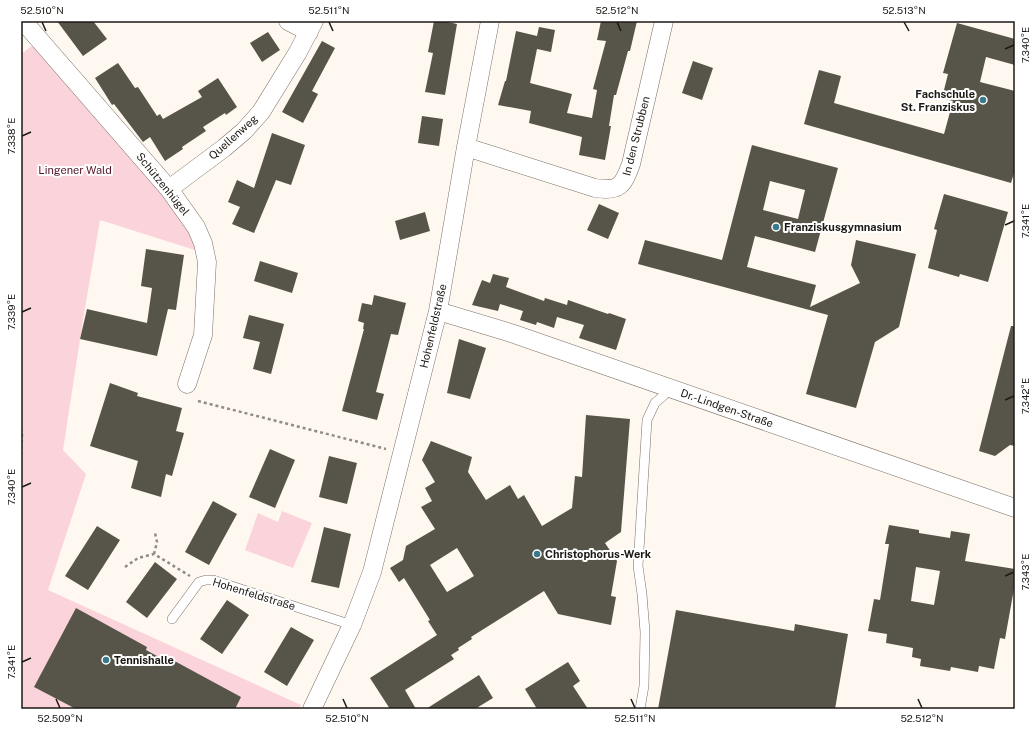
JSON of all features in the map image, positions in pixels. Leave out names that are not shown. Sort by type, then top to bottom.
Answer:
[{"type":"street","name":"Schützenhügel","points":[[23,21],[169,189],[196,227],[203,243],[207,262],[203,335],[187,384]]},
{"type":"street","name":"Quellenweg","points":[[169,189],[224,148],[244,131],[261,112],[312,27],[288,21]]},
{"type":"street","name":"Hohenfeldstraße","points":[[312,709],[352,625],[372,572],[438,311],[466,147],[490,21]]},
{"type":"street","name":"In den Strubben","points":[[466,147],[595,188],[607,190],[617,187],[625,180],[631,164],[664,21]]},
{"type":"street","name":"Dr.-Lindgen-Straße","points":[[438,311],[511,333],[1015,508]]},
{"type":"lane","points":[[640,709],[644,686],[645,632],[638,566],[647,420],[655,403],[671,389]]},
{"type":"lane","name":"Hohenfeldstraße","points":[[172,619],[199,582],[212,580],[352,625]]},
{"type":"path","points":[[198,401],[402,452]]},
{"type":"path","points":[[21,428],[21,455]]},
{"type":"path","points":[[154,554],[157,542],[155,533]]},
{"type":"path","points":[[125,567],[138,558],[154,554],[199,582]]},
{"type":"green space","name":"Lingener Wald","points":[[33,45],[193,226],[198,251],[100,220],[63,450],[86,474],[48,590],[301,705],[299,709],[21,709],[21,54]]},
{"type":"green space","points":[[282,511],[312,523],[293,568],[245,550],[258,513],[278,522]]},
{"type":"building","points":[[57,21],[93,21],[107,39],[83,56]]},
{"type":"building","points":[[434,21],[457,24],[445,95],[425,92],[433,53],[428,52]]},
{"type":"building","points":[[601,21],[637,21],[630,51],[628,51],[616,95],[614,95],[609,126],[611,126],[605,160],[579,155],[582,137],[529,123],[531,111],[498,105],[506,81],[516,31],[537,36],[539,27],[555,30],[551,52],[537,49],[530,83],[572,94],[567,113],[592,118],[597,90],[593,89],[606,41],[597,40]]},
{"type":"building","points":[[957,23],[1015,39],[1015,65],[986,57],[980,82],[1015,91],[1015,170],[1011,183],[804,124],[819,70],[841,76],[834,103],[944,134],[953,101],[942,98],[948,74],[943,73]]},
{"type":"building","points":[[268,32],[280,50],[262,62],[250,43]]},
{"type":"building","points":[[322,41],[335,48],[312,91],[318,94],[303,123],[282,112]]},
{"type":"building","points":[[693,61],[713,68],[702,100],[682,93]]},
{"type":"building","points":[[118,63],[135,88],[138,87],[157,116],[160,114],[163,119],[202,97],[198,91],[218,78],[237,107],[226,115],[225,113],[203,127],[206,131],[182,147],[183,149],[165,161],[150,137],[143,142],[114,104],[112,105],[95,78]]},
{"type":"building","points":[[422,116],[443,119],[439,146],[418,143]]},
{"type":"building","points":[[272,133],[305,145],[291,185],[276,180],[254,233],[232,224],[240,207],[228,202],[237,180],[254,188]]},
{"type":"building","points":[[752,145],[838,168],[815,252],[755,236],[747,267],[816,285],[810,307],[860,283],[851,265],[856,240],[916,254],[899,327],[875,342],[856,408],[806,394],[828,315],[638,264],[645,240],[722,260]],"holes":[[[770,181],[805,190],[798,219],[763,210]]]},
{"type":"building","points":[[944,194],[1008,212],[988,282],[960,274],[959,277],[928,268],[937,230],[934,229]]},
{"type":"building","points":[[599,204],[619,213],[608,239],[587,230]]},
{"type":"building","points":[[425,212],[430,231],[400,240],[395,221]]},
{"type":"building","points":[[146,249],[184,255],[176,310],[168,309],[157,356],[80,339],[87,309],[147,323],[152,288],[141,286]]},
{"type":"building","points":[[260,261],[298,273],[292,293],[254,281]]},
{"type":"building","points":[[493,274],[509,278],[506,287],[544,301],[545,298],[567,305],[568,300],[626,319],[616,350],[579,338],[584,325],[557,317],[554,328],[537,322],[536,325],[520,320],[523,311],[500,304],[498,311],[472,305],[482,280],[490,283]]},
{"type":"building","points":[[374,295],[406,303],[398,335],[391,334],[376,392],[384,394],[377,420],[342,411],[364,329],[364,323],[358,321],[362,303],[372,305]]},
{"type":"building","points":[[249,315],[284,324],[271,374],[253,369],[260,342],[243,338]]},
{"type":"building","points":[[1011,326],[1015,326],[1015,446],[1010,445],[995,456],[979,451]]},
{"type":"building","points":[[459,339],[486,348],[470,399],[447,393]]},
{"type":"building","points":[[110,383],[138,393],[137,396],[182,408],[176,431],[184,433],[172,476],[166,474],[161,497],[131,488],[138,461],[90,446]]},
{"type":"building","name":"Christophorus-Werk","points":[[586,415],[630,419],[621,532],[605,543],[617,561],[611,596],[616,597],[611,625],[558,614],[544,591],[471,637],[472,639],[458,648],[459,650],[451,655],[454,659],[405,690],[416,709],[390,709],[370,678],[437,635],[428,621],[430,620],[404,578],[399,582],[390,568],[403,560],[406,546],[435,529],[421,507],[432,501],[425,488],[435,482],[422,460],[431,441],[472,457],[468,472],[486,500],[510,485],[518,499],[524,495],[542,526],[572,508],[575,476],[582,477]],"holes":[[[457,548],[474,576],[447,592],[430,565]]]},
{"type":"building","points":[[270,449],[295,460],[275,508],[249,497]]},
{"type":"building","points":[[329,456],[357,463],[347,504],[319,497]]},
{"type":"building","points":[[213,501],[237,514],[209,565],[185,552]]},
{"type":"building","points":[[889,525],[919,530],[919,533],[950,538],[951,531],[970,534],[965,561],[1015,569],[1015,583],[1005,639],[1000,638],[994,669],[979,666],[978,672],[951,667],[950,671],[920,666],[921,659],[912,657],[913,648],[886,643],[887,634],[868,631],[874,599],[880,600],[889,544],[885,544]],"holes":[[[916,567],[940,571],[934,605],[911,601]]]},
{"type":"building","points":[[97,526],[120,540],[88,590],[65,576]]},
{"type":"building","points":[[324,527],[351,534],[339,588],[311,582]]},
{"type":"building","points":[[155,562],[177,579],[147,618],[126,602]]},
{"type":"building","points":[[227,600],[249,615],[222,654],[200,639]]},
{"type":"building","name":"Tennishalle","points":[[76,608],[147,647],[146,650],[168,662],[169,658],[241,697],[235,709],[76,709],[34,687]]},
{"type":"building","points":[[676,610],[794,631],[795,624],[848,634],[835,709],[658,709]]},
{"type":"building","points":[[291,627],[314,640],[287,686],[264,672]]},
{"type":"building","points":[[568,662],[580,681],[573,686],[588,709],[537,709],[525,689]]},
{"type":"building","points":[[479,675],[493,698],[475,709],[426,709]]},
{"type":"place","name":"Fachschule St. Franziskus","points":[[983,100]]},
{"type":"place","name":"Franziskusgymnasium","points":[[776,227]]},
{"type":"place","name":"Christophorus-Werk","points":[[537,554]]},
{"type":"place","name":"Tennishalle","points":[[106,660]]}]
